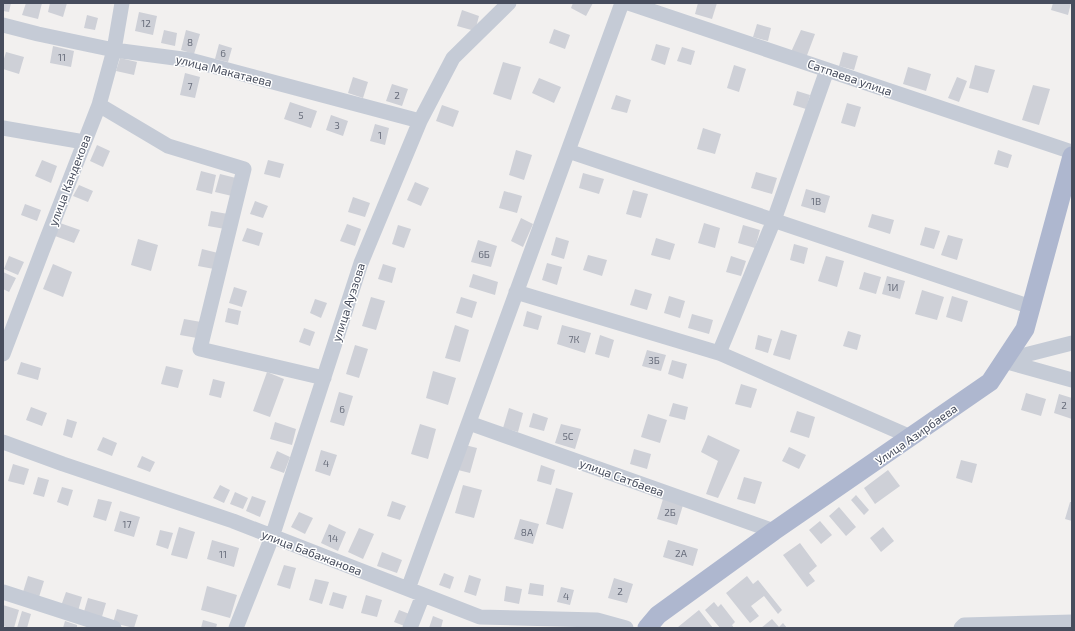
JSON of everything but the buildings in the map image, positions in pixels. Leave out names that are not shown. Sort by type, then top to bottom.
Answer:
[{"type":"main road","name":"Улица Азирбаева","points":[[646,628],[658,614],[774,531],[990,382],[1025,329],[1072,156]]},
{"type":"street","name":"улица Кандекова","points":[[3,354],[84,142],[100,105],[114,50],[122,3]]},
{"type":"street","name":"улица Ауэзова","points":[[236,628],[272,537],[361,263],[420,120],[453,58],[509,3]]},
{"type":"street","points":[[408,589],[622,3]]},
{"type":"street","name":"Сатпаева улица","points":[[628,3],[1072,152]]},
{"type":"street","name":"улица Макатаева","points":[[3,25],[114,50],[190,60],[420,120]]},
{"type":"street","points":[[719,353],[774,220],[827,70]]},
{"type":"street","points":[[100,105],[168,146],[244,169],[200,349],[324,378]]},
{"type":"street","points":[[3,128],[84,142]]},
{"type":"street","points":[[568,150],[1031,307]]},
{"type":"street","points":[[516,292],[719,353],[911,437]]},
{"type":"street","points":[[1004,361],[1072,343]]},
{"type":"street","points":[[1004,361],[1072,380]]},
{"type":"street","name":"улица Сатбаева","points":[[469,422],[774,531]]},
{"type":"street","name":"улица Бабажанова","points":[[3,442],[63,464],[226,519],[480,617],[596,620],[626,628]]},
{"type":"street","points":[[3,592],[114,628]]},
{"type":"street","points":[[410,628],[423,595]]},
{"type":"street","points":[[960,628],[964,625],[1072,622]]}]
